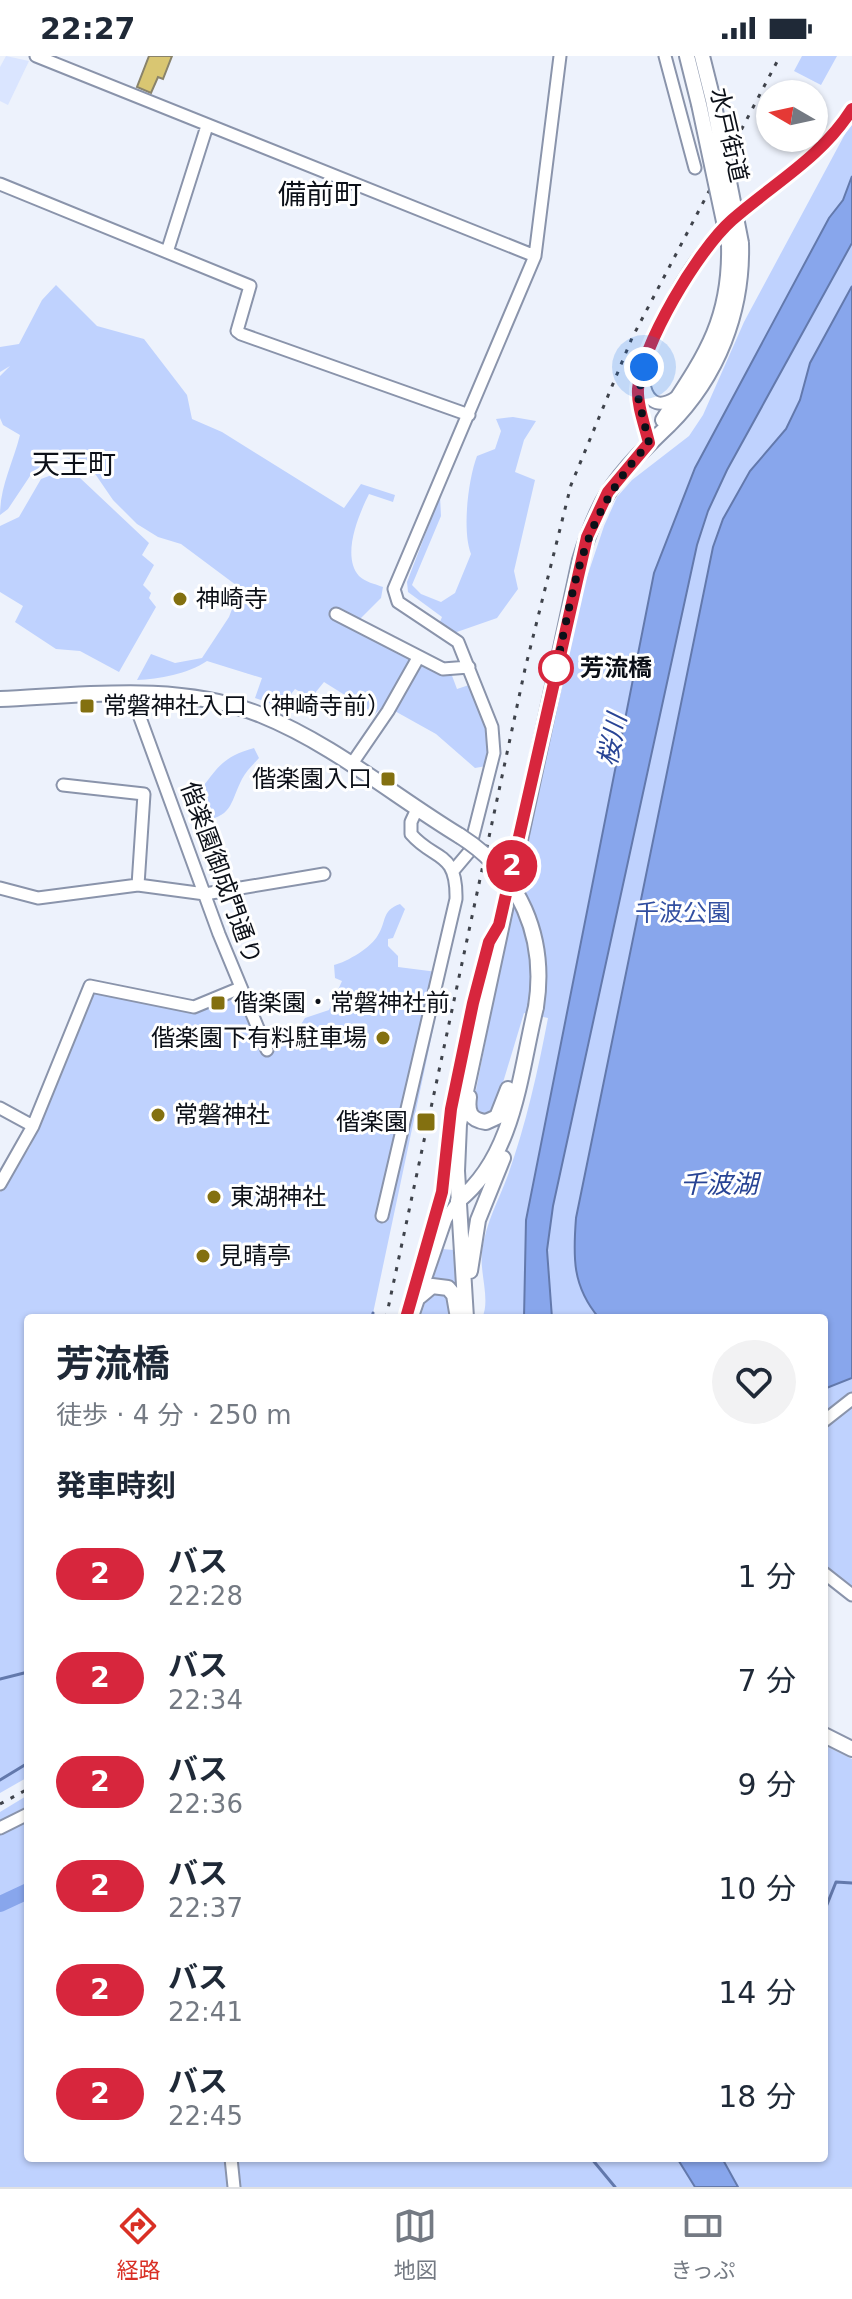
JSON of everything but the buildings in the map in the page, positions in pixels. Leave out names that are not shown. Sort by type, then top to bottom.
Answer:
[{"type":"main road","name":"水戸街道","points":[[687,56],[706,102]]},
{"type":"main road","name":"水戸街道","points":[[649,443],[671,423],[722,350],[738,293],[735,244],[706,102],[702,56]]},
{"type":"main road","name":"水戸街道","points":[[466,1314],[457,1141],[499,925],[587,537],[608,492],[649,443],[705,357],[718,327],[735,244]]},
{"type":"main road","points":[[0,699],[131,693],[240,707],[296,731],[460,836],[499,866],[525,908],[539,962],[536,1007],[501,1164],[482,1207],[474,1238],[470,1267],[472,1314]]},
{"type":"main road","points":[[469,1069],[468,1113],[472,1118],[486,1122],[500,1111],[513,1072],[523,1059]]},
{"type":"main road","points":[[458,1201],[491,1166],[511,1114]]},
{"type":"main road","points":[[420,1296],[432,1286],[448,1288],[454,1295],[457,1314]]},
{"type":"main road","points":[[828,1737],[852,1749]]},
{"type":"street","points":[[36,56],[535,256]]},
{"type":"street","points":[[665,56],[695,168]]},
{"type":"street","points":[[453,871],[469,852],[494,753],[492,727],[458,642],[398,602],[394,589],[535,256],[559,62]]},
{"type":"street","points":[[649,443],[638,397],[644,367],[685,280],[712,240],[820,150],[852,108]]},
{"type":"street","points":[[167,252],[207,126]]},
{"type":"street","points":[[0,184],[250,286],[237,331],[241,334],[469,415]]},
{"type":"street","points":[[644,367],[643,384],[651,401],[663,405],[678,397]]},
{"type":"street","points":[[336,614],[443,669],[469,667]]},
{"type":"street","points":[[351,765],[388,711],[418,658]]},
{"type":"street","name":"偕楽園御成門通り","points":[[0,1184],[33,1126],[90,986],[194,1007],[240,988],[131,693]]},
{"type":"street","points":[[63,785],[144,794],[138,885]]},
{"type":"street","points":[[382,1216],[456,899],[453,871],[439,852],[411,834],[411,822],[417,809]]},
{"type":"street","points":[[0,888],[38,898],[138,885],[205,894],[324,874]]},
{"type":"street","points":[[410,1314],[442,1192],[451,1109],[473,1003],[489,942],[499,925]]},
{"type":"street","points":[[240,988],[267,1050]]},
{"type":"street","points":[[0,1108],[33,1126]]},
{"type":"street","points":[[411,1314],[446,1219],[458,1201]]},
{"type":"street","points":[[434,1254],[445,1244],[461,1249]]},
{"type":"street","points":[[828,1418],[852,1399]]},
{"type":"street","points":[[828,1576],[852,1595]]},
{"type":"street","points":[[0,1828],[24,1816]]},
{"type":"street","points":[[231,2162],[234,2187]]},
{"type":"shaded area","points":[[6,56],[29,61],[8,105],[0,101],[0,67]]},
{"type":"green space","points":[[802,56],[837,56],[824,80],[811,80],[794,71]]},
{"type":"green space","name":"千波湖","points":[[852,121],[852,1595],[828,1576],[828,1314],[483,1314],[484,1241],[520,1136],[548,1018],[524,1013],[495,1109],[486,1116],[477,1112],[474,1100],[510,917],[585,583],[617,497],[632,480],[689,436],[703,415],[744,322]]},
{"type":"green space","points":[[56,285],[97,326],[144,339],[187,395],[192,419],[222,432],[344,508],[361,484],[395,495],[393,502],[369,494],[357,523],[352,547],[354,568],[361,578],[383,587],[381,598],[359,620],[448,665],[457,689],[475,683],[492,727],[492,765],[475,768],[436,734],[384,705],[375,714],[324,682],[311,698],[295,689],[281,707],[255,698],[262,678],[207,661],[173,675],[137,680],[151,654],[175,663],[202,658],[229,617],[240,588],[181,544],[158,537],[137,524],[113,500],[89,465],[61,456],[30,476],[8,509],[0,515],[4,484],[20,435],[3,425],[0,418],[0,376],[10,366],[0,372],[0,347],[19,344],[42,300]]},
{"type":"green space","points":[[513,417],[536,421],[524,440],[515,472],[535,480],[514,571],[518,589],[497,618],[454,633],[439,624],[442,617],[408,592],[407,582],[440,496],[441,516],[412,585],[421,594],[441,602],[455,593],[471,554],[467,505],[477,456],[495,449],[501,431],[496,419]]},
{"type":"green space","points":[[65,470],[79,477],[149,543],[142,555],[154,565],[143,585],[151,593],[149,598],[156,607],[119,672],[80,651],[56,649],[15,622],[23,606],[0,592],[0,526],[19,517],[41,479]]},
{"type":"green space","points":[[254,748],[259,758],[244,776],[226,811],[206,820],[205,810],[189,810],[189,801],[223,763]]},
{"type":"green space","name":"偕楽園","points":[[400,904],[405,909],[393,938],[388,939],[388,946],[398,956],[398,967],[445,973],[373,1314],[24,1314],[24,1779],[0,1793],[0,1192],[30,1147],[94,990],[194,1008],[240,990],[267,1051],[288,1045],[305,1018],[329,1010],[342,981],[335,978],[334,965],[352,957],[375,940],[387,913]]},
{"type":"green space","points":[[443,1249],[453,1250],[459,1303],[455,1314],[421,1314]]},
{"type":"green space","points":[[828,1747],[852,1759],[852,2187],[0,2187],[0,1812],[24,1797],[24,2162],[828,2162]]},
{"type":"water","points":[[852,176],[852,243],[727,470],[708,511],[697,545],[553,1206],[547,1250],[552,1314],[524,1314],[526,1220],[654,573],[695,468],[829,218],[843,200]]},
{"type":"water","name":"千波湖","points":[[852,286],[852,1378],[828,1387],[828,1314],[596,1314],[579,1283],[575,1246],[576,1218],[713,547],[723,519],[750,471],[786,429],[800,400],[810,363]]},
{"type":"water","points":[[679,2162],[724,2162],[738,2187],[695,2187]]},
{"type":"waterway","points":[[0,1679],[24,1673]]},
{"type":"waterway","points":[[0,1780],[24,1765]]},
{"type":"waterway","points":[[828,1902],[836,1882],[852,1883]]},
{"type":"waterway","points":[[0,1904],[24,1893]]},
{"type":"waterway","points":[[594,2162],[615,2187]]},
{"type":"railway","points":[[387,1314],[525,669],[571,485],[632,338],[780,56]]},
{"type":"railway","points":[[0,1804],[24,1791]]},
{"type":"bus line","name":"2","points":[[407,1314],[439,1205],[451,1109],[473,1003],[489,942],[499,925],[580,560],[608,492],[649,443],[638,397],[644,367],[671,306],[712,240],[820,150],[852,109]]},
{"type":"place","name":"神崎寺","points":[[180,599]]},
{"type":"place","name":"芳流橋","points":[[556,668]]},
{"type":"place","name":"常磐神社入口（神崎寺前）","points":[[87,706]]},
{"type":"place","name":"偕楽園入口","points":[[388,779]]},
{"type":"place","name":"偕楽園・常磐神社前","points":[[218,1003]]},
{"type":"place","name":"偕楽園下有料駐車場","points":[[383,1038]]},
{"type":"place","name":"常磐神社","points":[[158,1115]]},
{"type":"place","name":"偕楽園","points":[[426,1122]]},
{"type":"place","name":"東湖神社","points":[[214,1197]]},
{"type":"place","name":"見晴亭","points":[[203,1256]]},
{"type":"district","name":"備前町","points":[[320,194]]},
{"type":"district","name":"天王町","points":[[74,464]]},
{"type":"route","points":[[556,668],[555,673],[580,560],[596,515],[608,492],[649,443],[638,397],[644,367]]},
{"type":"water label","name":"桜川","points":[[612,740]]},
{"type":"park label","name":"千波公園","points":[[683,913]]}]
